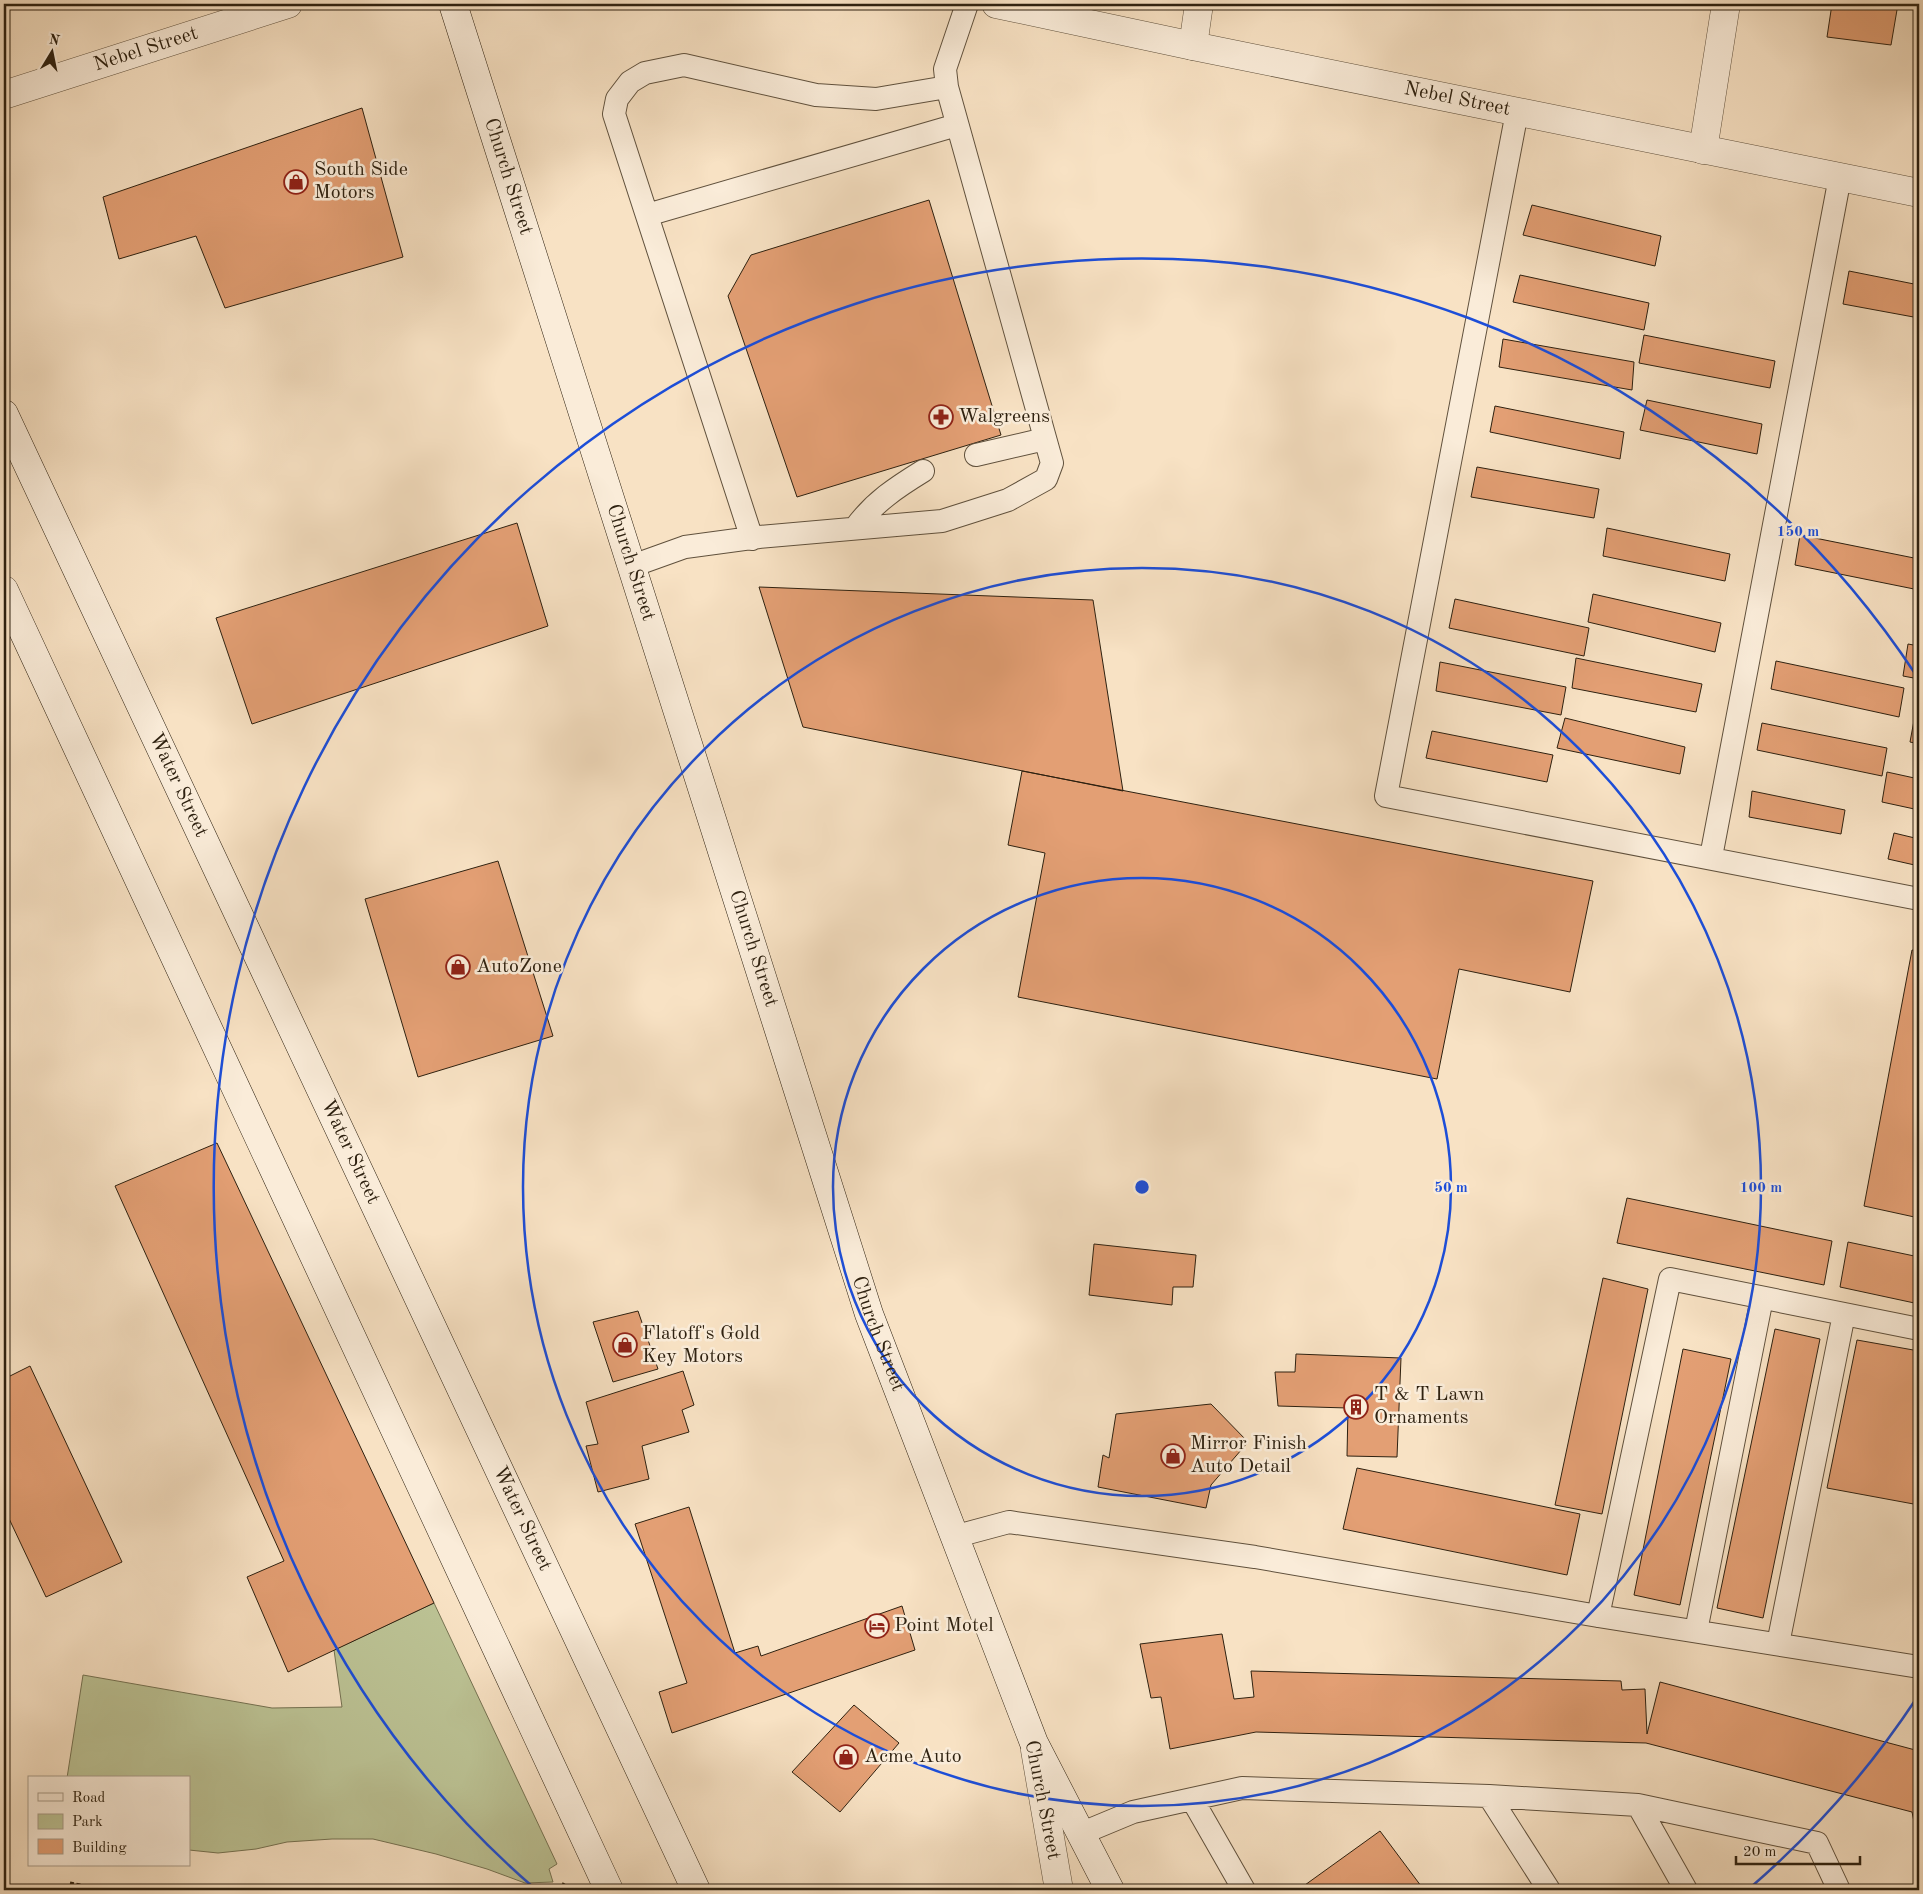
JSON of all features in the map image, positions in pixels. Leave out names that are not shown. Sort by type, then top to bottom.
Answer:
[{"type":"main road","name":"Nebel Street","points":[[4,96],[288,4]]},
{"type":"main road","name":"Church Street","points":[[453,4],[869,1314],[953,1537],[1034,1743],[1059,1890]]},
{"type":"main road","name":"Nebel Street","points":[[996,4],[1192,46],[1919,193]]},
{"type":"main road","points":[[1192,46],[1199,4]]},
{"type":"main road","points":[[1703,150],[1726,4]]},
{"type":"main road","name":"Water Street","points":[[4,414],[696,1890]]},
{"type":"main road","points":[[4,590],[609,1890]]},
{"type":"main road","points":[[1034,1743],[1110,1890]]},
{"type":"lane","points":[[632,566],[685,547],[855,528],[942,521],[1008,500],[1046,479],[1052,463],[946,87],[945,69],[967,4]]},
{"type":"lane","points":[[752,539],[614,114],[617,99],[630,82],[645,73],[684,66],[816,95],[876,99],[946,87]]},
{"type":"lane","points":[[1517,112],[1386,796],[1712,857],[1919,899]]},
{"type":"lane","points":[[647,215],[957,125]]},
{"type":"lane","points":[[1712,857],[1840,177]]},
{"type":"lane","points":[[976,455],[1045,439]]},
{"type":"lane","points":[[855,528],[867,512],[890,491],[923,471]]},
{"type":"lane","points":[[1598,1616],[1670,1280],[1919,1329]]},
{"type":"lane","points":[[1696,1631],[1762,1298]]},
{"type":"lane","points":[[1778,1644],[1844,1314]]},
{"type":"lane","points":[[953,1537],[1009,1522],[1255,1557],[1598,1616],[1919,1667]]},
{"type":"lane","points":[[1080,1834],[1133,1812],[1242,1788],[1490,1796],[1638,1805],[1817,1844],[1839,1890]]},
{"type":"lane","points":[[1490,1796],[1549,1890]]},
{"type":"lane","points":[[1192,1799],[1244,1890]]},
{"type":"lane","points":[[1638,1805],[1686,1890]]},
{"type":"path","points":[[70,1883],[105,1890]]},
{"type":"path","points":[[560,1890],[564,1883]]},
{"type":"green space","points":[[434,1603],[557,1864],[549,1869],[553,1882],[525,1883],[487,1869],[436,1854],[373,1839],[287,1842],[256,1849],[218,1853],[190,1850],[190,1776],[67,1776],[83,1675],[272,1708],[342,1707],[334,1650]]},
{"type":"building","points":[[1832,4],[1898,4],[1891,45],[1827,37]]},
{"type":"building","points":[[362,108],[403,257],[225,308],[196,236],[119,259],[103,197]]},
{"type":"building","name":"Walgreens","points":[[929,200],[1001,435],[797,497],[728,296],[751,255]]},
{"type":"building","points":[[1532,205],[1661,236],[1655,266],[1523,235]]},
{"type":"building","points":[[1849,271],[1919,285],[1919,318],[1843,304]]},
{"type":"building","points":[[1520,275],[1649,303],[1644,330],[1513,302]]},
{"type":"building","points":[[1644,335],[1775,361],[1770,388],[1639,363]]},
{"type":"building","points":[[1503,339],[1634,362],[1632,390],[1499,367]]},
{"type":"building","points":[[1647,400],[1762,424],[1757,454],[1640,430]]},
{"type":"building","points":[[1495,406],[1624,432],[1620,459],[1490,432]]},
{"type":"building","points":[[1477,467],[1599,489],[1594,518],[1471,497]]},
{"type":"building","points":[[517,523],[548,626],[252,724],[216,618]]},
{"type":"building","points":[[1607,528],[1730,554],[1725,581],[1603,556]]},
{"type":"building","points":[[1800,535],[1919,559],[1919,590],[1795,565]]},
{"type":"building","points":[[759,587],[1093,600],[1123,791],[803,727]]},
{"type":"building","points":[[1593,594],[1721,623],[1715,652],[1588,622]]},
{"type":"building","points":[[1455,599],[1589,628],[1584,656],[1449,628]]},
{"type":"building","points":[[1908,644],[1919,646],[1919,679],[1903,676]]},
{"type":"building","points":[[1576,658],[1702,684],[1696,712],[1572,688]]},
{"type":"building","points":[[1776,661],[1904,688],[1899,717],[1771,689]]},
{"type":"building","points":[[1440,662],[1566,687],[1561,715],[1436,691]]},
{"type":"building","points":[[1915,715],[1919,716],[1919,744],[1910,742]]},
{"type":"building","points":[[1565,718],[1685,747],[1680,774],[1557,748]]},
{"type":"building","points":[[1762,723],[1887,748],[1882,776],[1757,750]]},
{"type":"building","points":[[1432,731],[1553,755],[1547,782],[1426,758]]},
{"type":"building","points":[[1022,771],[1593,881],[1570,992],[1459,969],[1437,1079],[1018,997],[1045,853],[1008,845]]},
{"type":"building","points":[[1887,772],[1919,779],[1919,810],[1882,802]]},
{"type":"building","points":[[1752,791],[1845,810],[1841,834],[1749,817]]},
{"type":"building","points":[[1894,833],[1919,839],[1919,866],[1888,859]]},
{"type":"building","name":"AutoZone","points":[[498,861],[553,1036],[418,1077],[365,899]]},
{"type":"building","points":[[1912,950],[1919,951],[1919,1218],[1864,1206]]},
{"type":"building","points":[[217,1143],[434,1603],[288,1672],[247,1577],[284,1561],[115,1186]]},
{"type":"building","points":[[1627,1198],[1832,1241],[1824,1285],[1617,1243]]},
{"type":"building","points":[[1848,1242],[1919,1257],[1919,1304],[1840,1287]]},
{"type":"building","points":[[1094,1244],[1196,1255],[1193,1287],[1173,1287],[1172,1305],[1089,1295]]},
{"type":"building","points":[[1603,1278],[1648,1289],[1602,1514],[1555,1505]]},
{"type":"building","name":"Flatoff's Gold Key Motors","points":[[638,1311],[658,1369],[613,1382],[593,1322]]},
{"type":"building","points":[[1775,1329],[1820,1339],[1763,1618],[1717,1608]]},
{"type":"building","points":[[1857,1340],[1919,1351],[1919,1505],[1827,1488]]},
{"type":"building","points":[[1683,1349],[1731,1359],[1680,1605],[1634,1595]]},
{"type":"building","name":"T & T Lawn Ornaments","points":[[1296,1354],[1401,1358],[1397,1457],[1347,1456],[1348,1408],[1278,1406],[1275,1372],[1295,1372]]},
{"type":"building","points":[[30,1366],[122,1562],[46,1597],[4,1508],[4,1379]]},
{"type":"building","points":[[683,1371],[694,1405],[682,1410],[689,1432],[642,1446],[649,1479],[598,1492],[586,1446],[598,1444],[586,1402]]},
{"type":"building","name":"Mirror Finish Auto Detail","points":[[1211,1404],[1248,1442],[1211,1485],[1206,1508],[1098,1487],[1103,1455],[1109,1458],[1116,1414]]},
{"type":"building","points":[[1357,1468],[1580,1514],[1567,1575],[1343,1529]]},
{"type":"building","name":"Point Motel","points":[[689,1507],[735,1653],[758,1646],[761,1656],[902,1606],[915,1650],[672,1733],[659,1692],[687,1683],[635,1524]]},
{"type":"building","points":[[1222,1634],[1234,1699],[1254,1697],[1251,1671],[1621,1681],[1622,1690],[1645,1689],[1647,1734],[1660,1682],[1919,1751],[1919,1846],[1912,1812],[1646,1743],[1256,1732],[1170,1749],[1161,1697],[1151,1698],[1140,1644]]},
{"type":"building","name":"Acme Auto","points":[[854,1705],[899,1743],[840,1812],[792,1772]]},
{"type":"building","points":[[1380,1831],[1424,1890],[1298,1890]]},
{"type":"place","name":"South Side Motors","points":[[296,182]]},
{"type":"place","name":"Walgreens","points":[[941,417]]},
{"type":"place","name":"AutoZone","points":[[458,967]]},
{"type":"place","name":"Flatoff's Gold Key Motors","points":[[625,1345]]},
{"type":"place","name":"T & T Lawn Ornaments","points":[[1356,1407]]},
{"type":"place","name":"Mirror Finish Auto Detail","points":[[1173,1456]]},
{"type":"place","name":"Point Motel","points":[[877,1626]]},
{"type":"place","name":"Acme Auto","points":[[846,1757]]}]
